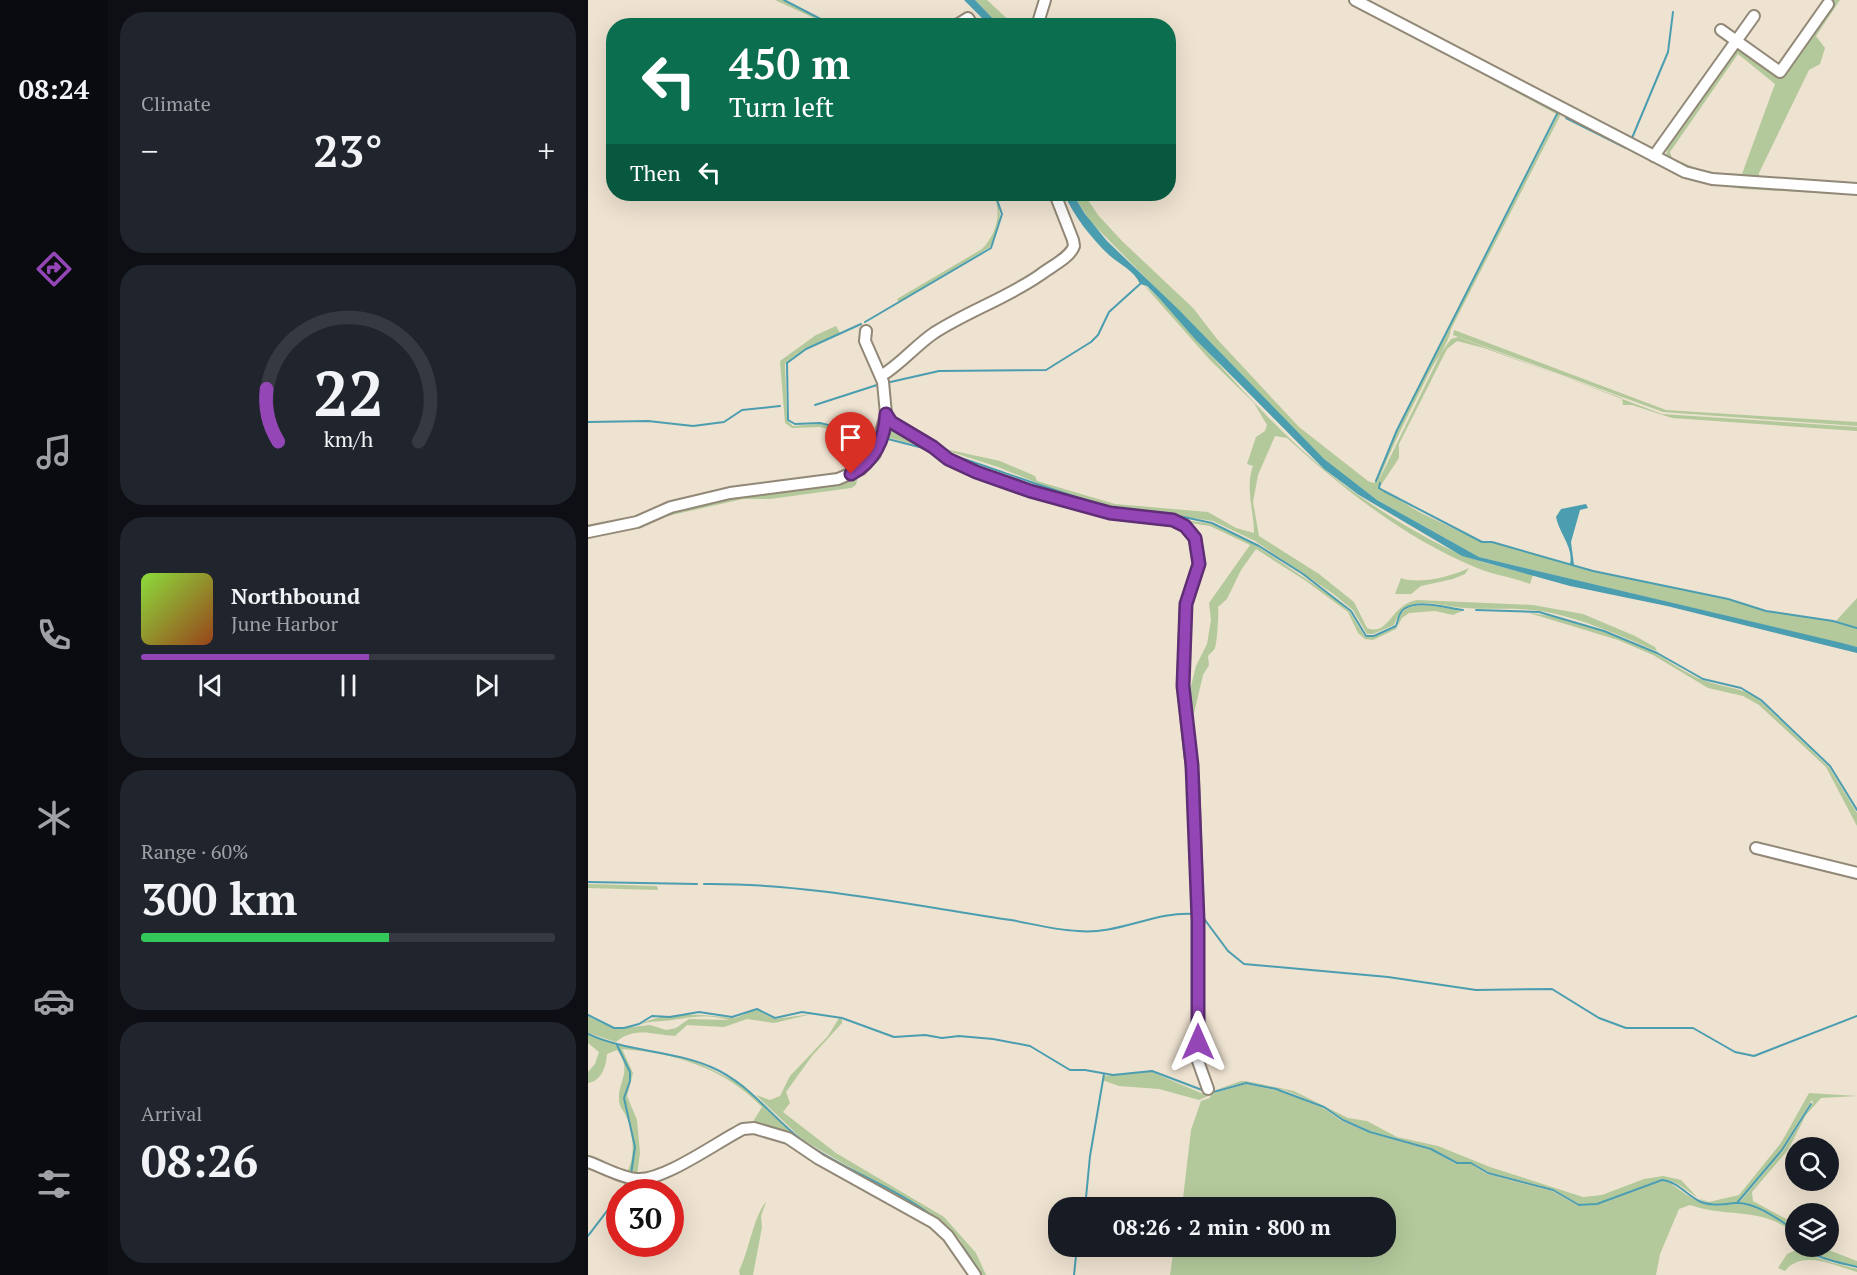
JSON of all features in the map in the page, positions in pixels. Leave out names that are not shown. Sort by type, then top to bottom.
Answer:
[{"type":"street","points":[[1040,18],[1045,0]]},
{"type":"street","points":[[1355,0],[1685,172],[1712,179],[1857,189]]},
{"type":"street","points":[[1720,30],[1778,71],[1783,71],[1828,4]]},
{"type":"street","points":[[1654,156],[1754,16]]},
{"type":"street","points":[[880,376],[895,368],[908,353],[935,332],[1036,277],[1070,254],[1074,246],[1058,201]]},
{"type":"street","points":[[866,331],[865,341],[880,376],[886,414],[891,422],[933,447],[948,459],[984,476],[1110,513],[1173,520],[1185,526],[1195,538],[1199,564],[1186,604],[1183,686],[1192,765],[1198,920],[1198,1061],[1208,1089]]},
{"type":"street","points":[[588,532],[638,522],[671,507],[730,494],[805,484],[851,474],[870,461],[875,454],[886,414]]},
{"type":"street","points":[[1756,848],[1857,873]]},
{"type":"street","points":[[588,1162],[635,1179],[645,1178],[675,1167],[743,1129],[754,1128],[788,1138],[819,1159],[934,1224],[948,1236],[975,1275]]},
{"type":"green space","points":[[775,0],[783,0],[819,18],[814,18]]},
{"type":"green space","points":[[975,0],[987,0],[1006,18],[992,18]]},
{"type":"green space","points":[[1346,0],[1562,112],[1396,439],[1378,482],[1441,353],[1451,339],[1458,337],[1562,376],[1484,348],[1457,341],[1447,349],[1399,444],[1399,458],[1379,488],[1421,513],[1482,542],[1492,542],[1593,571],[1728,600],[1766,611],[1833,621],[1857,628],[1857,647],[1479,557],[1377,500],[1324,460],[1090,221],[1077,201],[1089,201],[1122,241],[1193,308],[1217,339],[1299,427],[1373,483],[1377,481],[1397,430],[1558,115]]},
{"type":"green space","points":[[1833,0],[1840,0],[1816,36],[1825,48],[1820,64],[1809,70],[1759,173],[1759,180],[1702,174],[1666,160],[1667,148],[1733,50],[1738,47],[1784,74]],"holes":[[[1738,54],[1775,84],[1742,174],[1705,172],[1672,158],[1670,152]]]},
{"type":"green space","points":[[1629,148],[1678,171],[1857,190],[1857,195],[1743,189],[1694,181],[1628,150]]},
{"type":"green space","points":[[996,201],[998,201],[1000,214],[998,227],[990,247],[899,302],[897,299],[982,249],[997,223]]},
{"type":"green space","points":[[1143,284],[1159,298],[1280,429],[1338,480],[1368,502],[1451,550],[1533,575],[1530,584],[1477,568],[1425,543],[1353,494],[1287,438],[1275,436],[1258,475],[1253,502],[1259,536],[1319,574],[1354,602],[1367,628],[1374,630],[1380,628],[1401,608],[1417,600],[1533,605],[1583,614],[1635,636],[1655,647],[1657,651],[1600,628],[1555,614],[1531,610],[1466,608],[1424,603],[1407,607],[1394,625],[1373,634],[1367,634],[1353,610],[1332,593],[1255,541],[1213,521],[1111,506],[1052,489],[998,467],[936,447],[1000,461],[1035,476],[1037,481],[1115,504],[1208,512],[1236,528],[1254,533],[1250,491],[1253,466],[1247,464],[1256,437],[1265,431],[1267,425],[1254,403],[1210,360]]},
{"type":"green space","points":[[836,326],[840,333],[806,348],[785,364],[787,420],[793,426],[820,424],[878,439],[819,427],[792,428],[785,423],[780,361],[816,335]]},
{"type":"green space","points":[[1454,330],[1666,410],[1857,422],[1857,426],[1663,412],[1453,335]]},
{"type":"green space","points":[[1562,376],[1622,398],[1622,399]]},
{"type":"green space","points":[[1622,399],[1662,414],[1857,427],[1857,431],[1672,418],[1632,405],[1623,405]]},
{"type":"green space","points":[[888,421],[934,450],[883,436]]},
{"type":"green space","points":[[859,472],[856,485],[851,488],[770,499],[743,499],[654,519],[672,508]]},
{"type":"green space","points":[[1034,486],[1110,509],[1212,524],[1254,544],[1330,595],[1350,612],[1365,637],[1374,637],[1397,627],[1402,613],[1411,607],[1425,605],[1462,611],[1453,615],[1435,611],[1409,613],[1402,618],[1396,629],[1373,640],[1365,639],[1358,633],[1348,612],[1306,581],[1256,549],[1241,570],[1227,599],[1218,607],[1216,645],[1208,656],[1209,665],[1203,675],[1190,730],[1186,706],[1196,666],[1207,644],[1211,620],[1209,603],[1250,545],[1210,526],[1118,512],[1032,490]]},
{"type":"green space","points":[[1469,568],[1465,574],[1421,586],[1411,594],[1395,594],[1401,578],[1417,581],[1436,579]]},
{"type":"green space","points":[[1857,598],[1857,627],[1836,621]]},
{"type":"green space","points":[[1529,613],[1576,622],[1610,634],[1655,653],[1696,677],[1755,696],[1829,767],[1857,813],[1857,826],[1826,767],[1759,705],[1743,696],[1708,688],[1653,655],[1618,640]]},
{"type":"green space","points":[[588,884],[657,886],[658,890],[588,888]]},
{"type":"green space","points":[[757,1010],[775,1019],[812,1014],[774,1023],[747,1019],[724,1027],[687,1025],[675,1036],[637,1033],[623,1037],[616,1042],[588,1033],[588,1016],[614,1029],[650,1025],[666,1030],[676,1028],[689,1019],[729,1020],[700,1017],[639,1025],[660,1017],[696,1015],[733,1018]]},
{"type":"green space","points":[[839,1018],[842,1019],[842,1023],[812,1056],[786,1092],[790,1103],[783,1112],[836,1153],[944,1217],[976,1253],[986,1275],[980,1275],[960,1240],[941,1220],[803,1140],[756,1095],[770,1100],[780,1096],[790,1076],[828,1036]]},
{"type":"green space","points":[[588,1035],[616,1044],[693,1060],[743,1085],[802,1141],[940,1221],[959,1240],[979,1275],[949,1236],[796,1143],[749,1128],[762,1107],[732,1082],[680,1059],[622,1049],[633,1073],[627,1096],[637,1120],[640,1153],[637,1175],[625,1175],[631,1162],[633,1146],[629,1123],[619,1102],[624,1064],[617,1050],[607,1054],[600,1076],[588,1083],[588,1072],[595,1064],[599,1052],[588,1043]]},
{"type":"green space","points":[[1152,1072],[1208,1096],[1199,1100],[1159,1089],[1119,1086],[1102,1080],[1104,1076]]},
{"type":"green space","points":[[1241,1081],[1294,1091],[1324,1106],[1284,1090],[1245,1082],[1210,1092]]},
{"type":"green space","points":[[1246,1084],[1284,1092],[1323,1108],[1342,1121],[1370,1133],[1431,1150],[1456,1164],[1471,1164],[1487,1174],[1552,1191],[1579,1206],[1597,1205],[1662,1181],[1668,1182],[1705,1204],[1718,1206],[1736,1204],[1752,1207],[1785,1227],[1758,1216],[1703,1209],[1690,1205],[1679,1209],[1660,1254],[1656,1275],[1170,1275],[1173,1257],[1396,1257],[1396,1197],[1183,1197],[1191,1130],[1201,1101],[1210,1098],[1211,1094]]},
{"type":"green space","points":[[1809,1093],[1857,1096],[1821,1098],[1806,1115],[1795,1137],[1792,1137],[1813,1103],[1812,1100],[1789,1137],[1785,1137],[1785,1144],[1781,1150],[1737,1202],[1724,1205],[1713,1204],[1700,1199],[1709,1202],[1739,1195],[1781,1143]]},
{"type":"green space","points":[[1324,1106],[1348,1118],[1367,1121],[1397,1137],[1438,1146],[1490,1167],[1583,1197],[1602,1195],[1644,1179],[1663,1176],[1681,1180],[1697,1197],[1672,1181],[1662,1179],[1596,1204],[1579,1204],[1553,1189],[1488,1172],[1471,1162],[1457,1162],[1431,1148],[1370,1131],[1343,1119]]},
{"type":"green space","points":[[1785,1148],[1785,1154],[1752,1192],[1753,1201],[1785,1218],[1785,1224],[1763,1211],[1739,1203]]},
{"type":"green space","points":[[766,1202],[761,1216],[762,1227],[753,1275],[740,1275],[739,1271],[755,1224]]},
{"type":"green space","points":[[1839,1254],[1857,1261],[1857,1267],[1820,1257],[1839,1257]]},
{"type":"green space","points":[[1785,1257],[1818,1257],[1857,1269],[1857,1272],[1829,1263],[1809,1260],[1792,1264],[1785,1271],[1778,1268]]},
{"type":"water","points":[[964,0],[975,0],[992,18],[982,18]]},
{"type":"water","points":[[1077,201],[1107,241],[1178,309],[1324,459],[1377,500],[1479,557],[1842,643],[1857,647],[1857,653],[1667,606],[1570,586],[1462,556],[1359,495],[1324,469],[1195,339],[1147,286],[1140,284],[1131,271],[1102,248],[1089,234],[1068,202]]},
{"type":"water","points":[[1586,504],[1588,508],[1580,510],[1571,542],[1574,565],[1570,564],[1570,552],[1556,517],[1561,509]]},
{"type":"waterway","points":[[784,0],[819,18]]},
{"type":"waterway","points":[[1632,138],[1668,52],[1673,12]]},
{"type":"waterway","points":[[1376,481],[1397,430],[1557,114]]},
{"type":"waterway","points":[[1566,118],[1626,148]]},
{"type":"waterway","points":[[865,322],[991,248],[1002,214],[997,201]]},
{"type":"waterway","points":[[886,383],[939,371],[1046,370],[1091,342],[1098,335],[1109,312],[1140,284]]},
{"type":"waterway","points":[[861,324],[806,349],[787,363],[788,420],[795,424],[820,423],[876,437]]},
{"type":"waterway","points":[[815,405],[880,384]]},
{"type":"waterway","points":[[588,422],[648,421],[693,426],[724,422],[742,410],[780,406]]},
{"type":"waterway","points":[[884,438],[927,449]]},
{"type":"waterway","points":[[952,455],[1106,506]]},
{"type":"waterway","points":[[1380,483],[1379,488],[1384,491],[1482,542],[1492,542],[1593,571],[1728,599],[1766,611],[1833,621],[1857,628]]},
{"type":"waterway","points":[[1174,515],[1212,523],[1259,546],[1303,574],[1351,611],[1366,636],[1374,636],[1396,626],[1401,612],[1410,606],[1425,604],[1463,610]]},
{"type":"waterway","points":[[1476,610],[1539,612],[1604,631],[1657,653],[1703,679],[1741,688],[1761,700],[1830,766],[1857,810]]},
{"type":"waterway","points":[[588,882],[697,884]]},
{"type":"waterway","points":[[704,884],[820,891],[1078,931],[1108,930],[1165,916],[1194,914]]},
{"type":"waterway","points":[[1202,916],[1228,951],[1244,964],[1388,977],[1476,990],[1552,989],[1599,1018],[1626,1028],[1693,1028],[1735,1052],[1754,1056],[1857,1016]]},
{"type":"waterway","points":[[588,1015],[614,1028],[624,1028],[639,1024],[652,1016],[670,1017],[699,1012],[732,1017],[757,1009],[775,1018],[802,1012],[842,1018],[894,1037],[959,1036],[1030,1046],[1070,1070],[1113,1075],[1152,1071],[1210,1093],[1246,1083],[1276,1089],[1324,1107],[1343,1120],[1370,1132],[1431,1149],[1457,1163],[1471,1163],[1488,1173],[1553,1190],[1579,1205],[1597,1204],[1662,1180],[1672,1183],[1704,1203],[1717,1205],[1744,1203],[1767,1212],[1785,1224]]},
{"type":"waterway","points":[[588,1034],[618,1044],[696,1061],[725,1074],[748,1091],[803,1141],[898,1194],[941,1224],[960,1242],[974,1265]]},
{"type":"waterway","points":[[617,1045],[630,1072],[630,1081],[624,1098],[635,1147],[631,1174]]},
{"type":"waterway","points":[[1086,1197],[1090,1156],[1104,1074]]},
{"type":"waterway","points":[[1737,1203],[1782,1150],[1811,1104]]},
{"type":"waterway","points":[[588,1236],[606,1212]]},
{"type":"waterway","points":[[1074,1275],[1076,1257]]},
{"type":"waterway","points":[[1820,1257],[1857,1267]]},
{"type":"route","points":[[851,474],[861,469],[875,454],[886,422],[886,414],[891,422],[933,447],[948,459],[1000,482],[1110,513],[1173,520],[1191,530],[1198,547],[1199,564],[1186,604],[1183,634],[1183,686],[1192,765],[1198,920],[1198,1042]]}]
